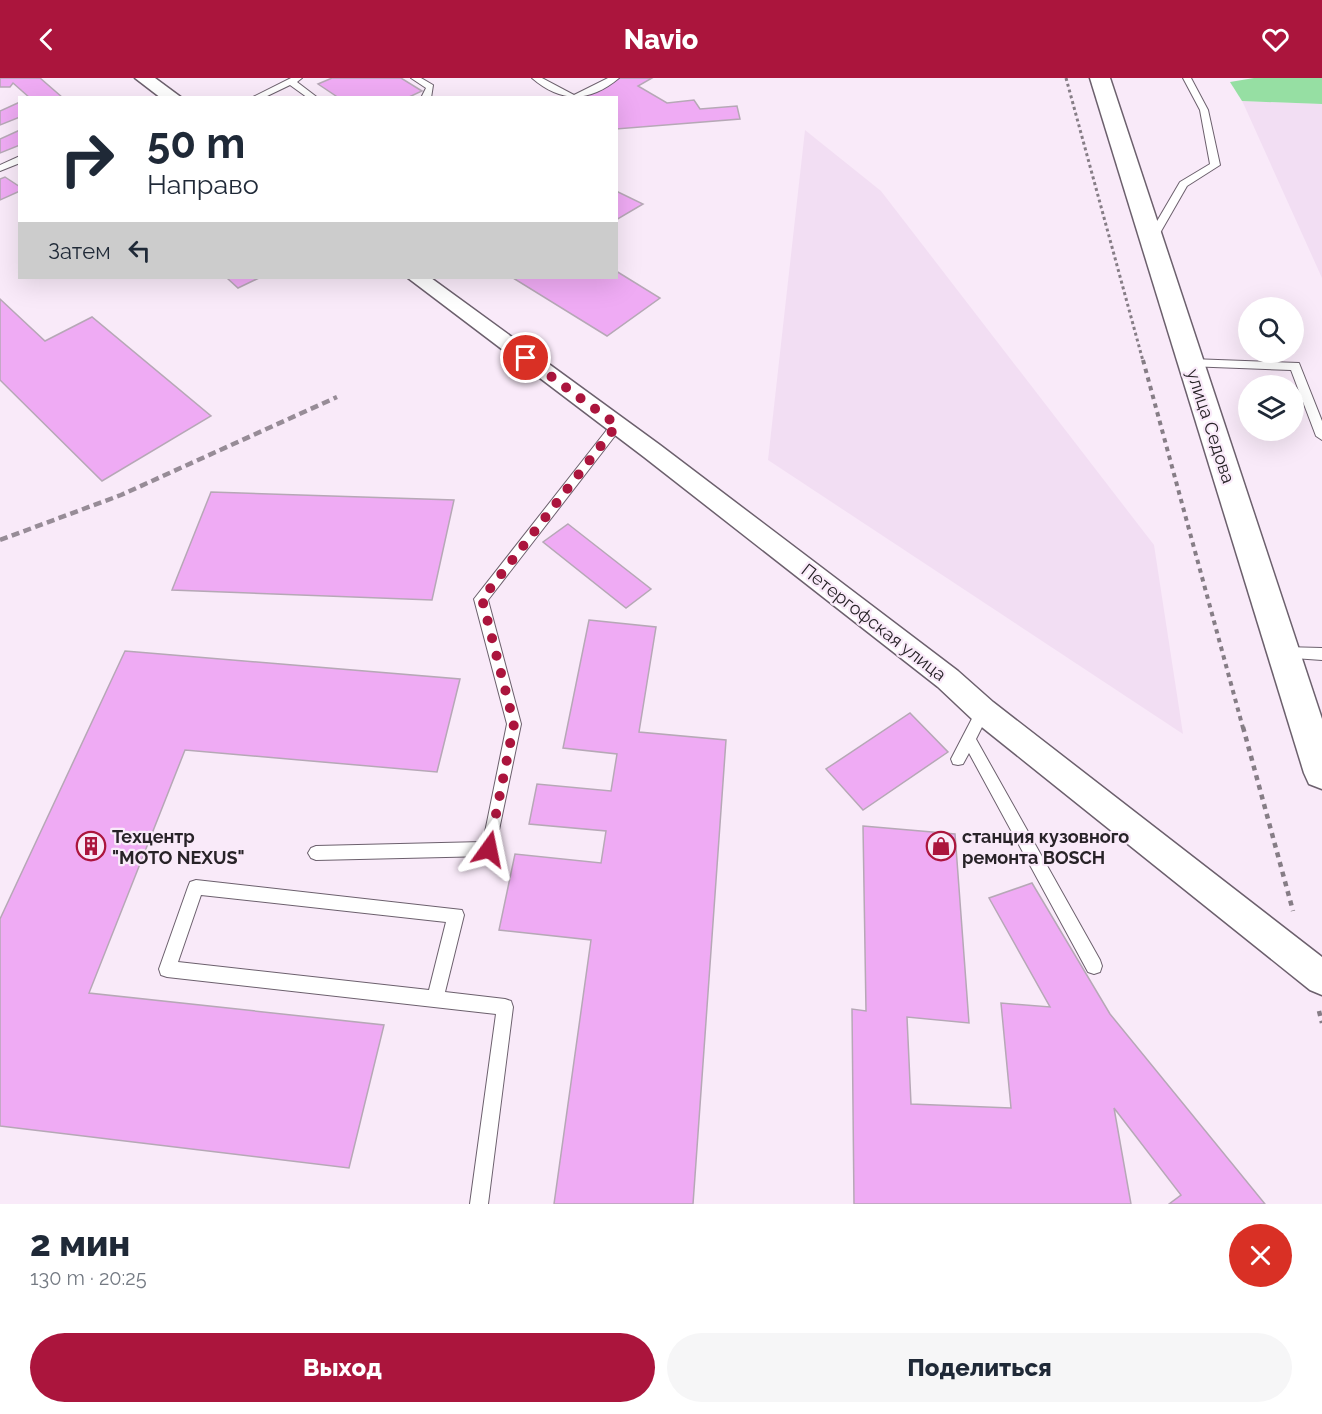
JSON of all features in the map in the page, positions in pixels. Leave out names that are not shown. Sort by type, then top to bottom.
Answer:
[{"type":"main road","name":"улица Седова","points":[[1100,78],[1322,773]]},
{"type":"street","points":[[143,78],[166,96]]},
{"type":"street","name":"Петергофская улица","points":[[419,279],[617,425],[948,679],[983,711],[1315,973]]},
{"type":"lane","points":[[415,78],[430,87],[428,96]]},
{"type":"lane","points":[[536,78],[570,96]]},
{"type":"lane","points":[[578,96],[615,78]]},
{"type":"lane","points":[[1151,240],[1183,184],[1215,165],[1204,110],[1187,78]]},
{"type":"lane","points":[[259,96],[294,80],[312,96]]},
{"type":"lane","points":[[555,96],[562,92]]},
{"type":"lane","points":[[0,168],[18,160]]},
{"type":"lane","points":[[1191,363],[1295,366],[1322,436]]},
{"type":"lane","points":[[316,853],[489,849],[514,724],[482,599],[617,425]]},
{"type":"lane","points":[[1284,653],[1322,654]]},
{"type":"lane","points":[[958,759],[983,711]]},
{"type":"lane","points":[[969,740],[1094,966]]},
{"type":"lane","points":[[435,998],[456,915],[196,887],[167,969],[505,1006],[479,1204]]},
{"type":"path","points":[[1066,78],[1315,973],[1322,1023]]},
{"type":"shaded area","points":[[1242,101],[1322,104],[1322,278],[1244,105]]},
{"type":"shaded area","points":[[805,130],[881,191],[1154,545],[1183,734],[768,460]]},
{"type":"green space","points":[[1254,78],[1322,78],[1322,104],[1242,101],[1230,82]]},
{"type":"building","points":[[0,78],[40,78],[61,96],[28,96],[13,83],[10,87],[0,87]]},
{"type":"building","points":[[332,78],[401,78],[422,91],[411,96],[336,96],[318,84]]},
{"type":"building","points":[[618,78],[652,78],[638,86],[667,103],[694,100],[700,109],[737,106],[740,119],[618,129],[618,96],[582,96]]},
{"type":"building","points":[[18,103],[18,118],[0,125],[0,111]]},
{"type":"building","points":[[18,131],[18,146],[0,153],[0,139]]},
{"type":"building","points":[[5,177],[18,186],[18,192],[0,200],[0,179]]},
{"type":"building","points":[[618,192],[643,204],[618,219]]},
{"type":"building","points":[[618,272],[660,298],[607,336],[515,279],[618,279]]},
{"type":"building","points":[[228,279],[257,279],[238,288]]},
{"type":"building","points":[[0,299],[45,341],[92,317],[211,416],[102,481],[0,380]]},
{"type":"building","points":[[211,492],[454,500],[432,600],[172,590]]},
{"type":"building","points":[[568,524],[651,589],[626,608],[543,542]]},
{"type":"building","points":[[589,620],[656,627],[639,732],[726,740],[693,1204],[554,1204],[591,940],[499,930],[515,854],[601,863],[606,831],[529,824],[537,784],[611,791],[617,754],[563,748]]},
{"type":"building","name":"Техцентр \"MOTO NEXUS\"","points":[[125,651],[460,679],[437,772],[185,750],[89,993],[384,1025],[349,1168],[0,1126],[0,919]]},
{"type":"building","points":[[910,713],[948,752],[863,810],[826,769]]},
{"type":"building","points":[[863,826],[955,834],[969,1023],[907,1017],[911,1104],[1011,1108],[1001,1003],[1050,1007],[989,898],[1032,883],[1110,1014],[1265,1204],[1169,1204],[1181,1195],[1114,1108],[1131,1204],[854,1204],[852,1009],[866,1011]]},
{"type":"railway","points":[[0,540],[121,495],[337,397]]},
{"type":"place","name":"Техцентр \"MOTO NEXUS\"","points":[[91,846]]},
{"type":"place","name":"станция кузовного ремонта BOSCH","points":[[941,846]]},
{"type":"route","points":[[489,849],[514,724],[482,599],[617,425],[526,358]]}]
